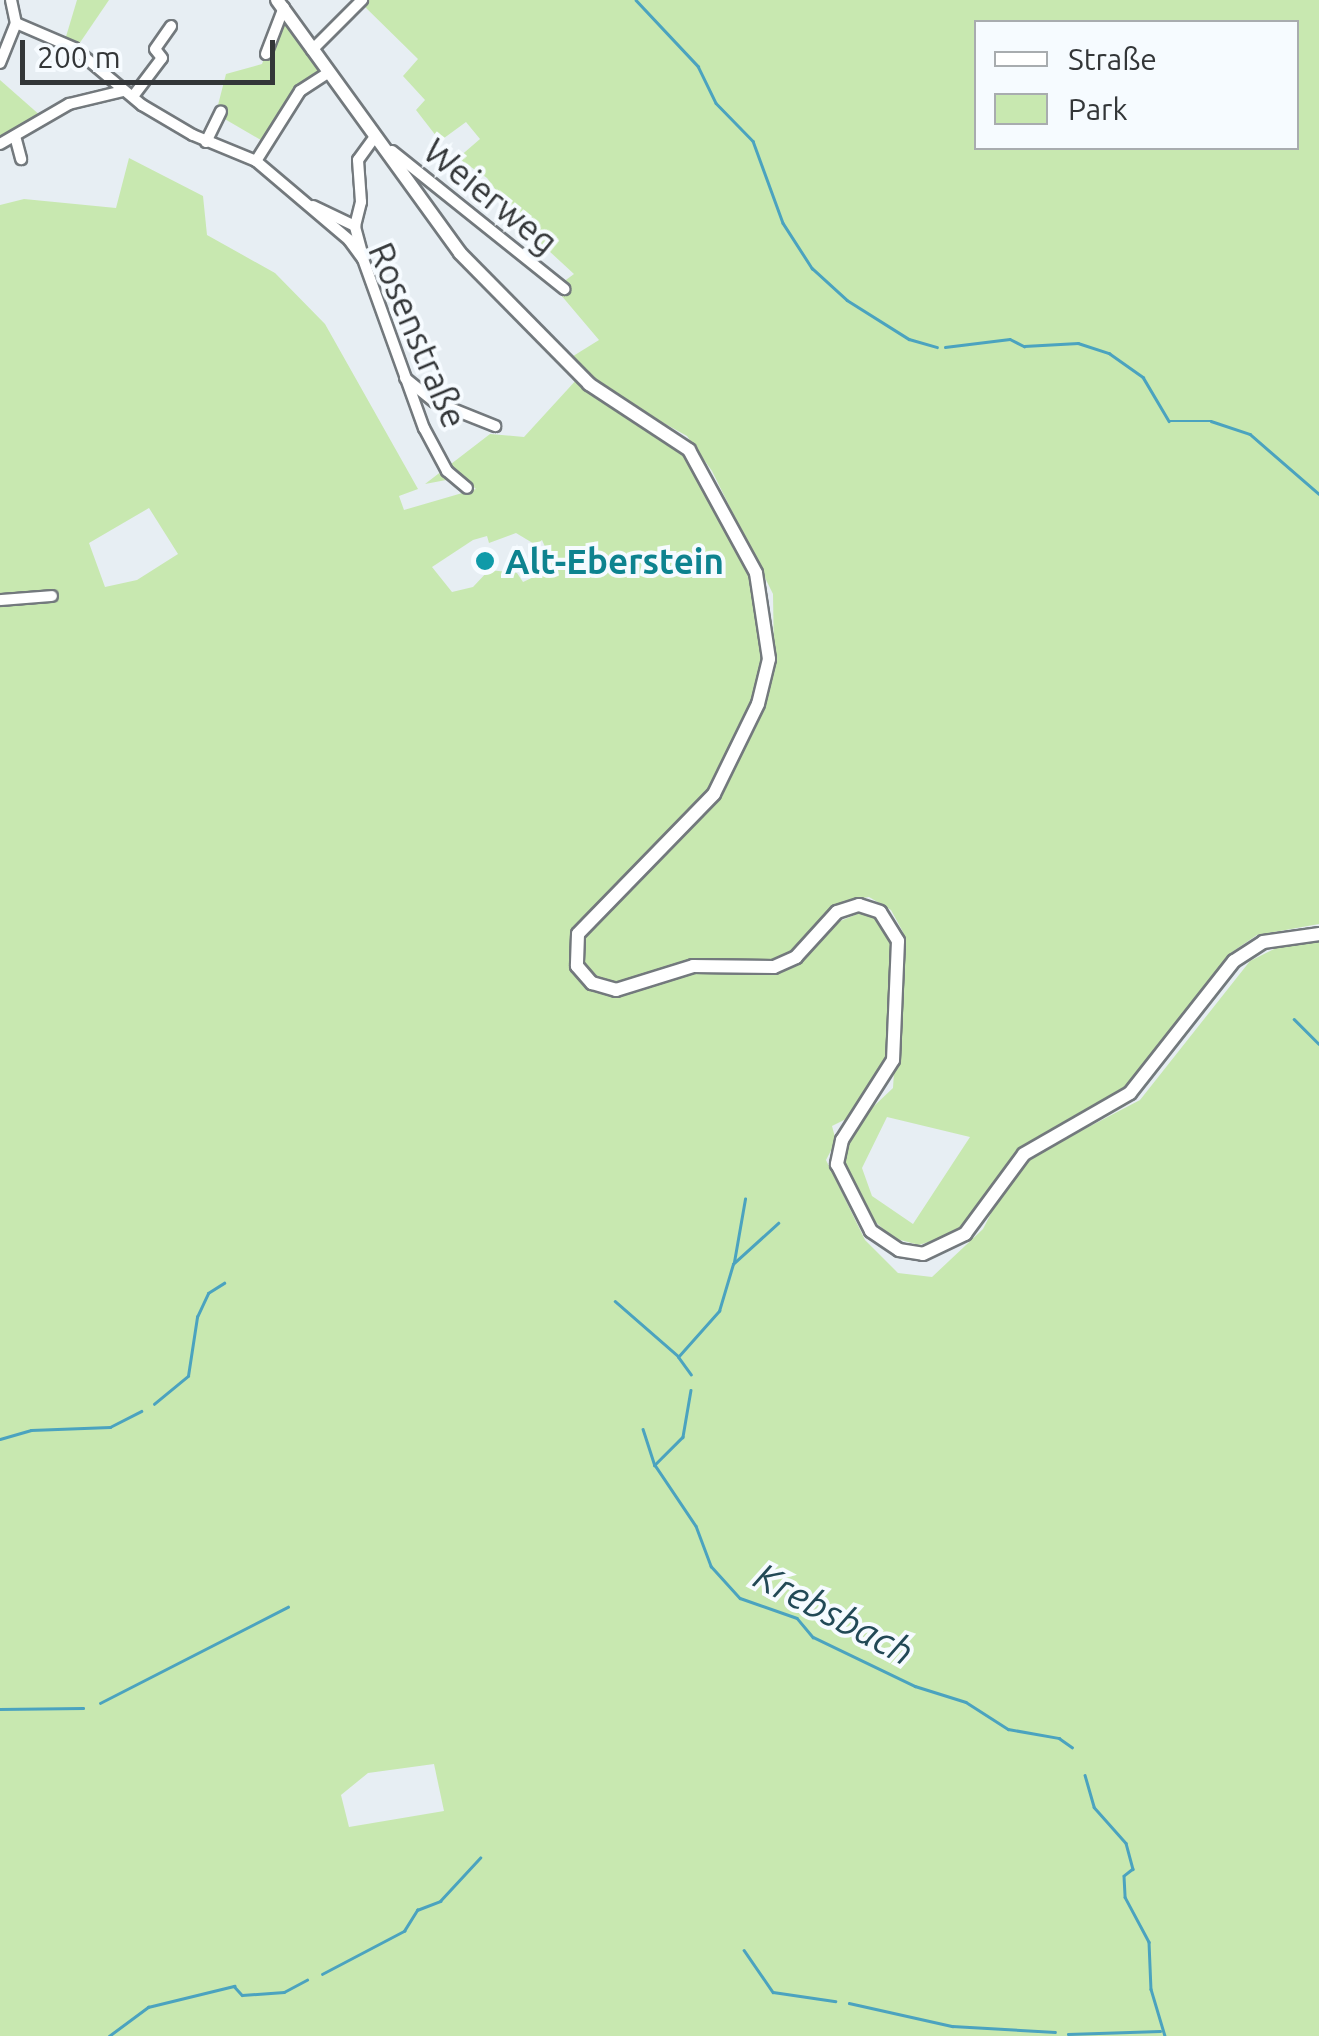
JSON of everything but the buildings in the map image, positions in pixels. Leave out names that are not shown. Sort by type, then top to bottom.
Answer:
[{"type":"street","points":[[0,64],[16,23],[11,0]]},
{"type":"street","points":[[312,50],[362,0]]},
{"type":"street","points":[[280,4],[382,151],[482,276],[589,384],[689,450],[718,497],[762,593],[765,683],[714,794],[586,924],[575,944],[577,966],[592,984],[616,990],[694,966],[774,966],[796,957],[837,912],[859,905],[880,912],[898,940],[893,1060],[842,1140],[837,1164],[854,1205],[880,1239],[923,1254],[953,1244],[1024,1154],[1130,1092],[1234,961],[1263,942],[1319,934]]},
{"type":"street","points":[[266,54],[280,4]]},
{"type":"street","name":"Rosenstraße","points":[[16,23],[74,48],[128,93],[206,142],[256,161],[313,206],[363,259],[404,377],[447,471],[467,488]]},
{"type":"street","points":[[0,144],[69,104],[128,93],[162,58],[155,49],[170,26]]},
{"type":"street","points":[[256,161],[300,91],[326,74]]},
{"type":"street","points":[[206,142],[221,111]]},
{"type":"street","points":[[15,136],[21,159]]},
{"type":"street","points":[[363,259],[355,226],[361,202],[358,160],[374,138]]},
{"type":"street","name":"Weierweg","points":[[382,151],[390,150],[564,289]]},
{"type":"street","name":"Rosenstraße","points":[[313,206],[355,226]]},
{"type":"street","points":[[404,377],[435,402],[495,426]]},
{"type":"street","points":[[0,600],[52,596]]},
{"type":"green space","points":[[77,0],[109,0],[77,47],[65,40]]},
{"type":"green space","points":[[365,0],[1319,0],[1319,924],[1257,935],[1232,952],[1136,1077],[1103,1104],[1033,1140],[1009,1161],[958,1232],[919,1245],[893,1238],[871,1218],[841,1157],[857,1122],[893,1088],[903,932],[891,910],[869,897],[843,901],[825,915],[833,924],[862,912],[877,917],[893,940],[888,1063],[848,1118],[832,1126],[836,1141],[826,1160],[865,1240],[898,1273],[932,1277],[983,1229],[1009,1178],[1035,1155],[1140,1100],[1250,961],[1282,945],[1319,941],[1319,2036],[0,2036],[0,205],[24,199],[116,208],[129,158],[203,196],[207,235],[275,273],[325,324],[418,489],[399,496],[404,510],[476,489],[462,477],[425,484],[490,434],[524,437],[578,378],[613,408],[682,448],[744,554],[763,637],[760,680],[723,764],[702,798],[661,838],[661,848],[710,807],[774,659],[773,594],[712,471],[687,436],[624,401],[570,358],[599,340],[555,288],[574,274],[522,226],[487,178],[458,158],[480,139],[466,122],[440,141],[416,110],[425,100],[403,76],[418,59],[362,4]],"holes":[[[149,508],[178,554],[137,580],[105,587],[89,543]],[[516,533],[536,545],[542,540],[546,549],[536,576],[523,582],[517,573],[489,570],[473,587],[452,592],[432,567],[473,540],[487,536],[489,543]],[[887,1117],[970,1137],[913,1224],[872,1196],[862,1168]],[[434,1764],[444,1811],[349,1827],[341,1795],[368,1773]]]},
{"type":"green space","points":[[282,12],[319,71],[296,90],[266,143],[223,118],[218,105],[226,74],[262,64]]},
{"type":"green space","points":[[0,80],[42,117],[0,138]]},
{"type":"waterway","points":[[636,0],[698,66],[716,103],[753,141],[783,223],[812,268],[847,300],[909,339],[937,347]]},
{"type":"waterway","points":[[945,347],[1010,339],[1024,346],[1078,343],[1109,353],[1143,377],[1169,421],[1211,421],[1250,434],[1319,494]]},
{"type":"waterway","points":[[1294,1019],[1319,1044]]},
{"type":"waterway","points":[[734,1262],[745,1199]]},
{"type":"waterway","name":"Krebsbach","points":[[691,1375],[678,1357],[719,1311],[733,1264],[778,1223]]},
{"type":"waterway","points":[[154,1404],[188,1376],[197,1317],[208,1293],[224,1283]]},
{"type":"waterway","points":[[615,1301],[678,1356]]},
{"type":"waterway","name":"Krebsbach","points":[[691,1390],[683,1437],[655,1465],[696,1526],[711,1566],[740,1598],[797,1618],[813,1637],[915,1686],[966,1702],[1008,1729],[1059,1738],[1072,1747]]},
{"type":"waterway","points":[[0,1439],[31,1430],[110,1427],[141,1411]]},
{"type":"waterway","points":[[643,1429],[655,1465]]},
{"type":"waterway","points":[[100,1703],[288,1607]]},
{"type":"waterway","points":[[0,1709],[83,1708]]},
{"type":"waterway","name":"Krebsbach","points":[[1085,1775],[1094,1807],[1126,1843],[1133,1869],[1124,1876],[1125,1897],[1149,1942],[1151,1989],[1165,2036]]},
{"type":"waterway","points":[[322,1974],[404,1931],[417,1910],[440,1901],[480,1858]]},
{"type":"waterway","points":[[744,1950],[773,1992],[835,2001]]},
{"type":"waterway","points":[[109,2036],[148,2007],[234,1986],[242,1995],[284,1992],[307,1980]]},
{"type":"waterway","points":[[849,2003],[952,2026],[1055,2032]]},
{"type":"waterway","points":[[1068,2034],[1160,2031]]},
{"type":"place","name":"Alt-Eberstein","points":[[485,561]]}]
